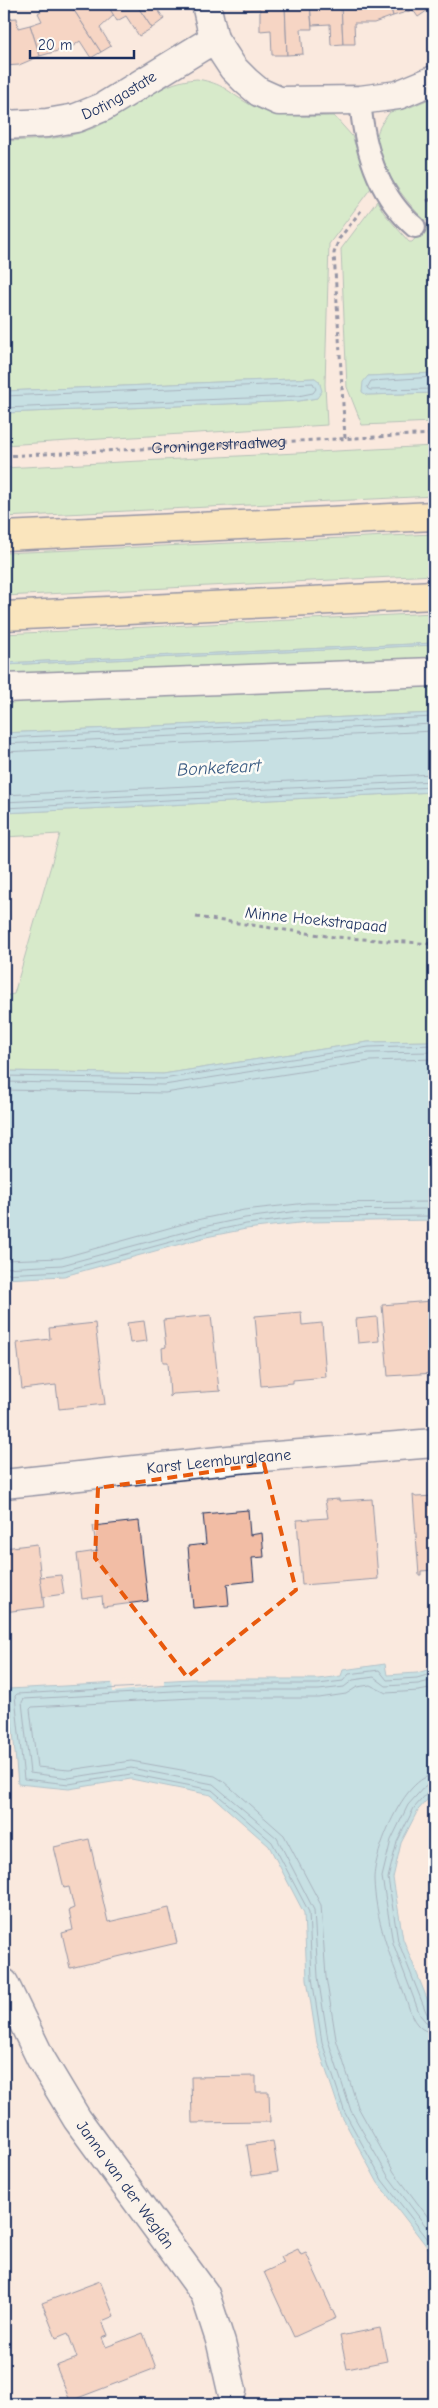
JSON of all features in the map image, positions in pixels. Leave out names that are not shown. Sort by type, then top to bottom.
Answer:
[{"type":"highway","points":[[4,536],[434,516]]},
{"type":"highway","points":[[4,616],[434,595]]},
{"type":"street","points":[[206,4],[214,40],[246,81],[259,92],[279,101],[360,100],[398,95],[434,80]]},
{"type":"street","name":"Dotingastate","points":[[4,125],[47,123],[85,114],[103,107],[214,40]]},
{"type":"street","points":[[4,688],[434,672]]},
{"type":"street","name":"Karst Leemburgleane","points":[[4,1484],[238,1459],[434,1442]]},
{"type":"street","name":"Janna van der Weglân","points":[[4,1983],[41,2059],[77,2119],[205,2294],[221,2343],[232,2391]]},
{"type":"lane","points":[[360,100],[364,133],[370,158],[381,184],[394,206],[415,228]]},
{"type":"path","points":[[345,438],[335,246],[381,184]]},
{"type":"path","name":"Groningerstraatweg","points":[[4,456],[434,434]]},
{"type":"path","name":"Minne Hoekstrapaad","points":[[196,917],[334,937],[434,944]]},
{"type":"highlighted area","points":[[264,1464],[296,1590],[187,1677],[95,1558],[98,1488]]},
{"type":"green space","points":[[197,79],[220,86],[249,104],[269,112],[301,116],[334,116],[352,136],[371,188],[329,244],[325,384],[327,425],[4,445],[4,413],[299,401],[317,398],[320,384],[315,378],[4,391],[4,141],[48,139],[80,133],[104,123],[168,86],[182,81]]},
{"type":"green space","points":[[434,97],[434,373],[368,376],[362,391],[367,395],[434,393],[434,422],[362,425],[347,387],[341,249],[377,201],[384,213],[409,242],[412,242],[431,221],[424,220],[409,203],[386,170],[377,147],[377,136],[380,126],[390,112],[408,108]]},
{"type":"green space","points":[[434,446],[434,496],[4,517],[4,468]]},
{"type":"green space","points":[[434,534],[434,575],[4,596],[4,553]]},
{"type":"green space","points":[[434,613],[434,643],[4,663],[4,634]]},
{"type":"green space","points":[[434,645],[434,659],[4,675],[4,665]]},
{"type":"green space","points":[[434,684],[434,713],[4,733],[4,702]]},
{"type":"green space","points":[[434,792],[434,1041],[368,1042],[163,1074],[4,1071],[4,996],[14,994],[60,834],[4,837],[4,813]]},
{"type":"water","points":[[434,373],[434,393],[367,395],[362,392],[363,382],[368,376]]},
{"type":"water","points":[[315,378],[319,381],[322,391],[317,398],[299,401],[4,413],[4,391]]},
{"type":"water","points":[[434,643],[434,645],[4,665],[4,663]]},
{"type":"water","name":"Bonkefeart","points":[[434,713],[434,792],[4,813],[4,733]]},
{"type":"water","points":[[434,1041],[434,1220],[308,1222],[246,1229],[206,1237],[64,1276],[4,1279],[4,1071],[163,1074],[368,1042]]},
{"type":"water","points":[[385,1664],[387,1675],[417,1673],[434,1668],[434,1792],[418,1810],[401,1843],[393,1878],[403,1939],[434,2016],[434,2256],[378,2183],[341,2115],[317,2043],[307,1979],[304,1913],[269,1846],[211,1795],[131,1779],[69,1789],[18,1784],[9,1689],[192,1679],[318,1679],[341,1676],[343,1670]]},
{"type":"pier","points":[[164,1678],[164,1686],[113,1692],[112,1681]]},
{"type":"building","points":[[52,4],[70,4],[101,52],[91,58],[80,41],[72,47],[70,44],[61,50],[40,56],[30,25],[42,21],[38,13]]},
{"type":"building","points":[[70,4],[107,4],[114,15],[100,28],[111,46],[101,52]]},
{"type":"building","points":[[107,4],[136,4],[152,28],[139,36],[126,16],[117,21]]},
{"type":"building","points":[[136,4],[154,4],[164,19],[152,28]]},
{"type":"building","points":[[244,4],[285,4],[287,55],[272,55],[271,30],[260,31],[260,9],[244,10]]},
{"type":"building","points":[[285,4],[310,4],[312,29],[301,29],[303,54],[287,55]]},
{"type":"building","points":[[310,4],[341,4],[343,44],[331,45],[330,24],[312,25]]},
{"type":"building","points":[[341,4],[390,4],[393,16],[374,23],[354,23],[355,44],[343,44]]},
{"type":"building","points":[[390,4],[434,4],[434,6],[418,17],[413,10],[393,16]]},
{"type":"building","points":[[17,18],[18,28],[30,25],[40,56],[19,65],[4,66],[4,19]]},
{"type":"building","points":[[431,1301],[434,1373],[388,1376],[382,1305]]},
{"type":"building","points":[[301,1312],[302,1325],[322,1323],[326,1377],[293,1380],[293,1383],[261,1386],[255,1316]]},
{"type":"building","points":[[211,1315],[219,1390],[221,1391],[173,1394],[170,1397],[168,1362],[163,1362],[162,1348],[166,1347],[163,1320]]},
{"type":"building","points":[[377,1317],[379,1341],[358,1343],[356,1319]]},
{"type":"building","points":[[144,1321],[147,1341],[130,1343],[127,1323]]},
{"type":"building","points":[[95,1323],[105,1404],[59,1409],[56,1385],[22,1389],[17,1343],[50,1339],[49,1328]]},
{"type":"building","points":[[413,1495],[416,1497],[434,1496],[434,1570],[421,1571],[421,1575],[419,1575]]},
{"type":"building","points":[[339,1499],[339,1501],[372,1499],[378,1579],[302,1585],[297,1520],[328,1518],[325,1500]]},
{"type":"building","points":[[248,1510],[250,1535],[262,1533],[264,1557],[252,1558],[254,1581],[227,1584],[229,1605],[193,1608],[188,1546],[206,1544],[203,1514]]},
{"type":"building","points":[[139,1521],[148,1601],[103,1607],[102,1596],[82,1599],[77,1554],[97,1551],[93,1526]]},
{"type":"building","points":[[37,1544],[44,1607],[4,1612],[4,1548]]},
{"type":"building","points":[[61,1575],[64,1594],[43,1597],[40,1577]]},
{"type":"building","points":[[89,1839],[108,1922],[169,1908],[177,1943],[70,1968],[62,1933],[73,1930],[69,1910],[74,1908],[69,1887],[64,1888],[54,1847]]},
{"type":"building","points":[[256,2076],[256,2092],[269,2092],[270,2122],[192,2123],[191,2077]]},
{"type":"building","points":[[273,2141],[278,2172],[252,2176],[247,2145]]},
{"type":"building","points":[[298,2249],[301,2255],[306,2253],[336,2318],[294,2337],[264,2272],[284,2263],[281,2257]]},
{"type":"building","points":[[100,2281],[114,2316],[102,2321],[108,2335],[102,2337],[106,2347],[143,2333],[156,2368],[70,2401],[56,2366],[77,2358],[68,2333],[56,2338],[42,2303]]},
{"type":"building","points":[[380,2328],[387,2361],[347,2369],[340,2336]]}]
